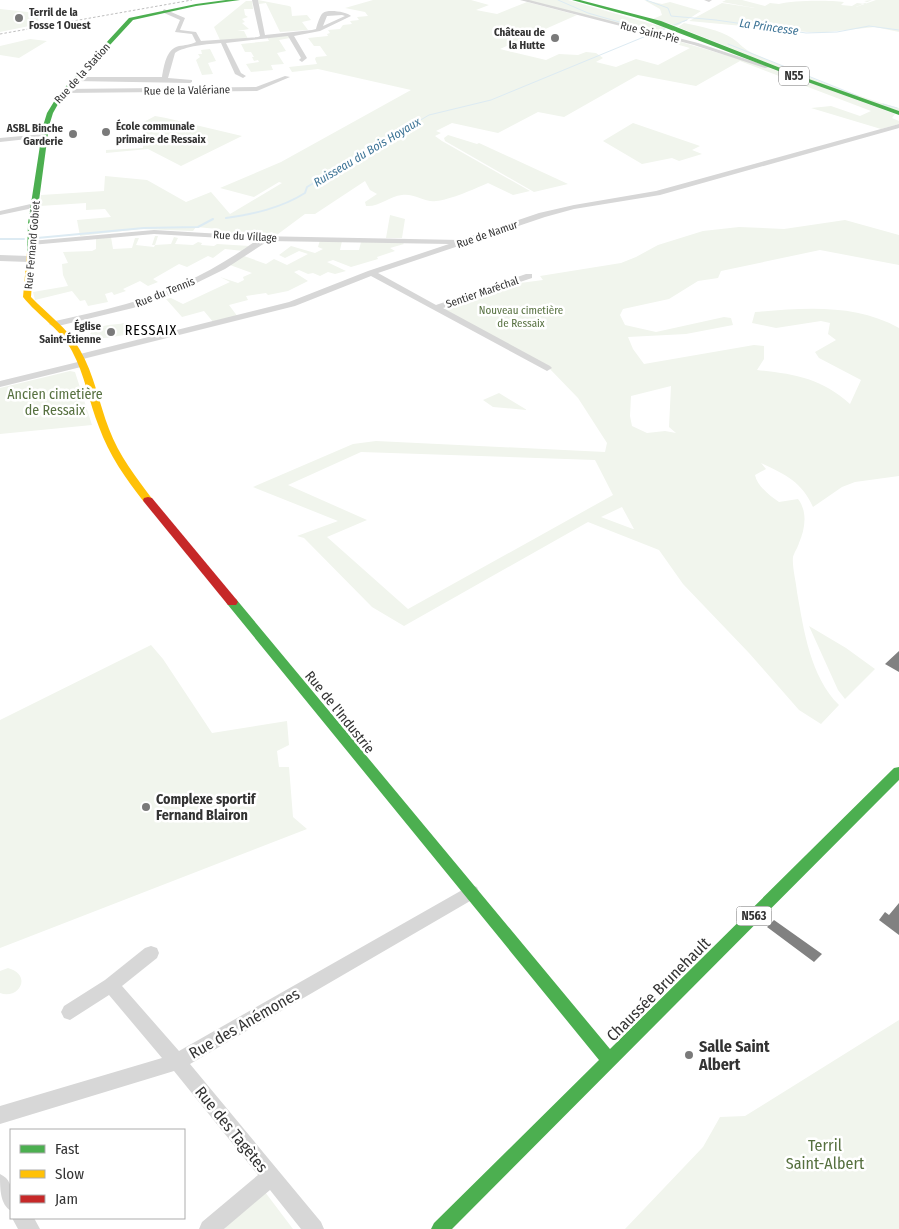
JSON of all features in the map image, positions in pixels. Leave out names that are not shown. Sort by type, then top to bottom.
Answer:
[{"type":"street","points":[[164,11],[208,1],[238,0]]},
{"type":"street","points":[[254,0],[263,37]]},
{"type":"street","name":"Rue Saint-Pie","points":[[523,0],[669,37],[776,68]]},
{"type":"street","name":"N55","points":[[574,0],[675,27],[827,89],[898,113]]},
{"type":"street","points":[[164,11],[183,20],[194,33],[199,43]]},
{"type":"street","name":"Rue de la Station","points":[[44,136],[50,113],[64,91],[133,17],[164,11]]},
{"type":"street","points":[[162,80],[173,50],[199,43],[259,39],[318,30],[348,15],[343,13],[325,14],[318,30]]},
{"type":"street","points":[[183,20],[178,31],[194,33]]},
{"type":"street","points":[[290,34],[304,58],[302,60]]},
{"type":"street","points":[[223,42],[238,74],[243,76]]},
{"type":"street","name":"Rue de la Valériane","points":[[64,91],[257,89],[287,78]]},
{"type":"street","name":"Rue de la Valériane","points":[[75,79],[196,81]]},
{"type":"street","points":[[94,91],[100,79]]},
{"type":"street","name":"Rue de la Valériane","points":[[233,81],[251,81]]},
{"type":"street","name":"Rue de la Valériane","points":[[260,81],[278,81]]},
{"type":"street","name":"Rue de Namur","points":[[0,384],[292,304],[371,273],[548,213],[588,204],[657,193],[899,126]]},
{"type":"street","points":[[0,140],[44,136]]},
{"type":"street","name":"Rue Fernand Gobiet","points":[[44,136],[29,259],[27,297],[36,309],[71,342],[80,361]]},
{"type":"street","points":[[0,213],[35,205]]},
{"type":"street","name":"Rue du Village","points":[[31,243],[141,232],[174,232],[269,238],[446,241],[459,243]]},
{"type":"street","name":"Rue du Tennis","points":[[54,324],[134,305],[156,297],[218,269],[269,238]]},
{"type":"street","points":[[0,258],[29,259]]},
{"type":"street","name":"Sentier Maréchal","points":[[371,273],[547,368]]},
{"type":"street","name":"Sentier Maréchal","points":[[434,308],[529,276]]},
{"type":"street","name":"Rue de l'Industrie","points":[[80,361],[103,426],[122,468],[609,1060]]},
{"type":"street","name":"Chaussée Brunehault","points":[[440,1229],[899,772]]},
{"type":"street","name":"Rue des Anémones","points":[[0,1115],[177,1062],[471,892]]},
{"type":"street","points":[[70,1012],[111,985],[151,954]]},
{"type":"street","name":"Rue des Tagètes","points":[[111,985],[314,1229]]},
{"type":"street","points":[[209,1229],[271,1176]]},
{"type":"street","points":[[0,1184],[10,1199]]},
{"type":"green space","points":[[258,0],[289,6],[291,7],[292,16],[307,15],[311,20],[302,22],[308,30],[280,32],[266,3],[259,4]]},
{"type":"green space","points":[[373,0],[471,0],[489,5],[476,10],[497,14],[527,2],[577,15],[500,49],[546,60],[559,54],[578,55],[586,52],[596,53],[603,58],[596,62],[616,67],[636,59],[658,65],[690,48],[665,41],[671,39],[772,69],[895,114],[892,118],[899,121],[899,124],[881,129],[811,108],[831,106],[860,116],[871,111],[740,61],[696,86],[638,75],[564,117],[538,112],[498,133],[452,123],[436,131],[441,133],[435,136],[442,141],[530,191],[513,195],[488,183],[448,199],[428,201],[411,195],[402,195],[376,205],[366,206],[365,202],[377,194],[370,190],[365,181],[315,214],[305,214],[274,237],[215,233],[218,229],[196,227],[193,231],[140,229],[80,236],[77,220],[111,217],[105,209],[86,210],[86,203],[40,206],[41,195],[104,191],[105,176],[147,180],[186,202],[211,192],[230,214],[282,183],[279,182],[254,197],[220,188],[281,162],[411,90],[318,69],[292,72],[289,67],[317,64],[316,57],[327,56],[320,46],[314,46],[308,38],[328,36],[327,34],[330,33],[328,30],[340,29],[343,25],[352,24],[350,21],[359,20],[357,17],[368,16],[365,12],[345,8]]},
{"type":"green space","points":[[526,0],[568,0],[666,28],[654,33]]},
{"type":"green space","points":[[644,0],[662,4],[670,2],[701,11],[684,22],[679,22],[682,23],[677,26],[653,19],[662,15],[660,9]]},
{"type":"green space","points":[[726,0],[742,0],[765,6],[770,3],[811,1],[844,2],[841,5],[852,6],[857,3],[863,4],[856,7],[876,0],[899,0],[899,32],[875,27],[818,33],[689,21],[722,3],[755,8],[722,2]]},
{"type":"green space","points":[[246,1],[252,1],[253,9],[244,9],[245,15],[248,17],[242,19],[245,22],[242,23],[249,29],[237,31],[244,31],[248,39],[220,40],[214,27]]},
{"type":"green space","name":"Terril de la Fosse 1 Ouest","points":[[0,9],[37,13],[39,24],[0,32]]},
{"type":"green space","points":[[684,23],[722,33],[754,54],[844,90],[899,108],[899,111],[844,93],[678,27]]},
{"type":"green space","points":[[288,35],[290,38],[279,40],[286,51],[277,53],[284,64],[271,65],[273,70],[251,72],[246,64],[259,62],[258,60],[254,61],[251,52],[245,52],[241,44],[269,41],[267,37]]},
{"type":"green space","points":[[30,39],[47,41],[19,58],[0,55],[0,46]]},
{"type":"green space","points":[[210,49],[216,61],[208,63],[213,74],[202,75],[196,60],[200,57],[198,54],[202,54],[201,50]]},
{"type":"green space","points":[[155,116],[242,136],[181,166],[148,149],[106,153],[106,150],[143,148],[142,123]]},
{"type":"green space","points":[[633,123],[700,146],[692,150],[702,154],[679,161],[672,158],[642,164],[603,141]]},
{"type":"green space","points":[[448,135],[479,143],[568,184],[534,192],[445,141],[444,138]]},
{"type":"green space","points":[[390,215],[405,219],[402,238],[386,238]]},
{"type":"green space","name":"Nouveau cimetière de Ressaix","points":[[845,220],[899,235],[899,265],[820,250],[721,271],[718,278],[698,281],[669,299],[623,309],[620,315],[625,325],[656,332],[724,317],[731,318],[733,325],[686,334],[628,337],[633,349],[644,364],[754,345],[764,346],[764,359],[757,370],[783,373],[818,383],[850,404],[861,380],[819,358],[815,352],[836,340],[828,334],[830,323],[821,321],[776,328],[752,323],[755,312],[792,309],[847,311],[865,314],[899,328],[899,476],[855,482],[842,487],[813,507],[804,491],[778,471],[761,463],[766,469],[755,475],[761,487],[775,500],[779,502],[798,499],[803,509],[804,526],[793,561],[800,607],[815,667],[821,681],[839,705],[821,724],[799,710],[749,653],[683,584],[659,550],[588,522],[404,626],[372,607],[304,538],[297,536],[338,521],[253,487],[353,444],[376,441],[605,452],[607,443],[578,398],[547,366],[442,310],[520,283],[543,280],[540,276],[621,263],[658,245],[703,231],[739,227],[784,229]],"holes":[[[671,386],[669,427],[676,433],[665,431],[647,433],[632,426],[630,416],[631,396]],[[361,452],[595,460],[613,495],[408,609],[327,537],[367,520],[288,485]],[[622,507],[634,529],[633,529],[601,517]]]},
{"type":"green space","points":[[155,236],[158,236],[155,245],[152,245]]},
{"type":"green space","points":[[111,237],[113,249],[132,248],[135,238],[139,238],[136,245],[154,247],[155,245],[171,244],[174,237],[178,238],[175,244],[193,245],[198,242],[202,243],[201,245],[214,246],[217,244],[250,246],[243,251],[225,249],[213,258],[208,256],[187,267],[179,264],[153,279],[158,282],[148,286],[140,281],[123,289],[126,291],[114,295],[112,292],[105,294],[108,302],[88,306],[85,300],[80,301],[72,291],[35,300],[33,292],[68,286],[63,275],[62,264],[68,263],[63,252],[92,251],[96,249],[96,239]]},
{"type":"green space","points":[[320,240],[342,241],[340,250],[359,250],[361,242],[401,241],[404,244],[390,248],[395,251],[377,257],[378,259],[351,267],[333,260],[327,262],[346,271],[335,274],[328,272],[320,276],[299,270],[294,272],[308,281],[288,291],[268,295],[266,293],[246,296],[248,300],[229,305],[238,317],[214,323],[204,311],[182,317],[166,299],[171,298],[183,304],[230,282],[220,277],[238,283],[244,280],[243,277],[252,273],[230,265],[244,256],[266,264],[274,259],[287,265],[308,254],[299,251],[285,258],[279,255],[291,246],[315,253],[323,249],[318,247]]},
{"type":"green space","points":[[125,323],[128,333],[125,335],[97,338],[90,334],[97,328]]},
{"type":"green space","name":"Ancien cimetière de Ressaix","points":[[70,371],[75,372],[92,425],[0,434],[0,388]]},
{"type":"green space","points":[[499,393],[527,410],[493,407],[483,400]]},
{"type":"green space","points":[[809,626],[846,648],[875,669],[845,699],[838,690]]},
{"type":"green space","name":"Complexe sportif Fernand Blairon","points":[[151,645],[163,659],[212,733],[287,721],[289,745],[277,751],[279,767],[289,767],[293,817],[307,829],[0,948],[0,720]]},
{"type":"green space","points":[[8,968],[16,971],[20,976],[20,986],[13,993],[0,993],[0,971]]},
{"type":"green space","name":"Terril Saint-Albert","points":[[899,1020],[899,1229],[625,1229],[703,1147],[720,1117],[745,1116]]},
{"type":"green space","points":[[265,1192],[293,1229],[224,1229]]},
{"type":"building","points":[[899,651],[899,672],[885,664]]},
{"type":"building","points":[[899,903],[899,935],[879,920],[885,912],[889,915]]},
{"type":"building","points":[[774,920],[822,954],[814,962],[767,927]]},
{"type":"waterway","points":[[558,0],[588,13],[640,28]]},
{"type":"waterway","name":"La Princesse","points":[[646,0],[668,8],[671,16],[716,20],[806,33],[837,32],[869,26],[899,30]]},
{"type":"waterway","points":[[674,25],[687,20]]},
{"type":"waterway","name":"Ruisseau du Bois Hoyaux","points":[[655,32],[665,29]]},
{"type":"waterway","name":"Ruisseau du Bois Hoyaux","points":[[392,137],[429,115],[491,100],[651,34]]},
{"type":"waterway","points":[[728,44],[858,96]]},
{"type":"waterway","points":[[883,104],[897,108]]},
{"type":"waterway","name":"Ruisseau du Bois Hoyaux","points":[[226,218],[247,215],[286,203],[305,193],[307,187],[394,136]]},
{"type":"waterway","points":[[37,238],[144,228],[198,227],[213,219]]},
{"type":"waterway","name":"Ruisseau du Bois Hoyaux","points":[[0,239],[24,239]]},
{"type":"railway","points":[[0,34],[192,0]]},
{"type":"traffic: fast","points":[[30,255],[32,223],[46,126],[50,113],[60,96],[131,19],[196,5],[238,0]]},
{"type":"traffic: fast","points":[[574,0],[659,22]]},
{"type":"traffic: fast","points":[[647,19],[899,113]]},
{"type":"traffic: fast","points":[[232,602],[609,1060]]},
{"type":"traffic: fast","points":[[440,1229],[899,772]]},
{"type":"traffic: slow","points":[[30,255],[27,297],[66,335],[76,350],[100,419],[117,458],[148,500]]},
{"type":"traffic: jam","points":[[148,500],[232,602]]},
{"type":"place","name":"Terril de la Fosse 1 Ouest","points":[[19,18]]},
{"type":"place","name":"Château de la Hutte","points":[[555,38]]},
{"type":"place","name":"École communale primaire de Ressaix","points":[[106,132]]},
{"type":"place","name":"ASBL Binche Garderie","points":[[73,134]]},
{"type":"place","name":"Église Saint-Étienne","points":[[111,332]]},
{"type":"place","name":"Complexe sportif Fernand Blairon","points":[[146,807]]},
{"type":"place","name":"Salle Saint Albert","points":[[689,1055]]},
{"type":"district","name":"RESSAIX","points":[[151,330]]}]
